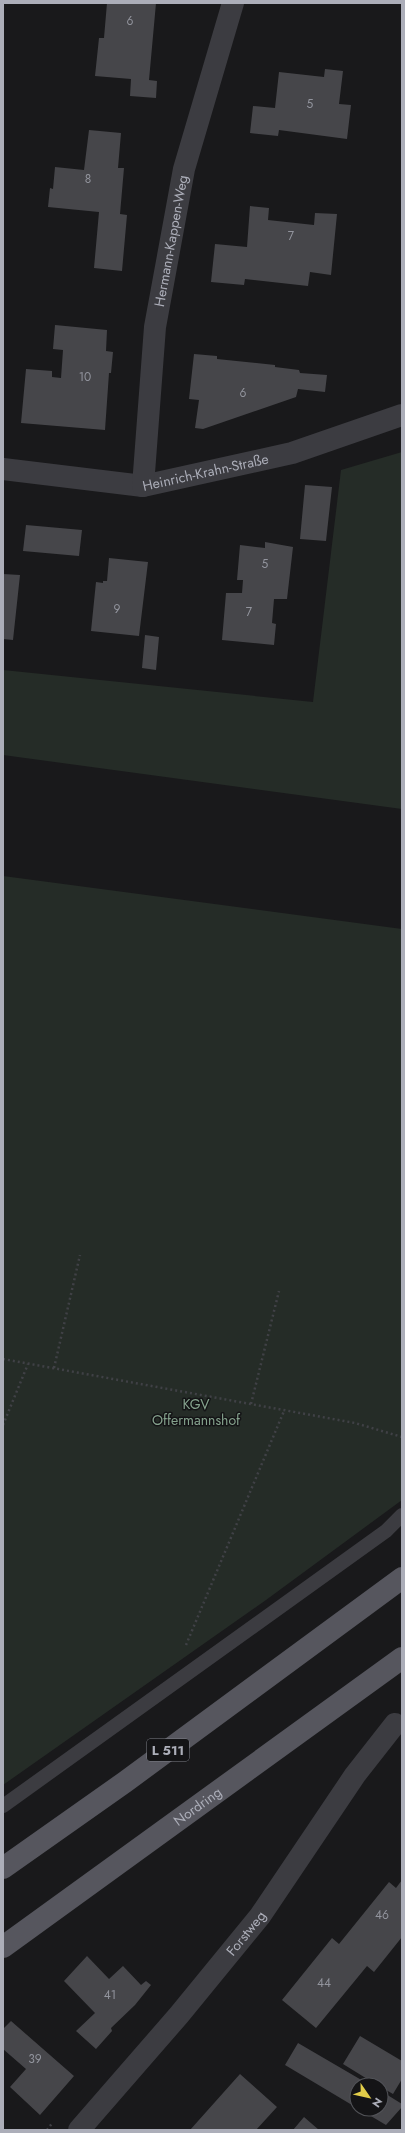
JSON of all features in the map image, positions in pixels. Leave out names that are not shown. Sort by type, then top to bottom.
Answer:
[{"type":"main road","name":"L 511","points":[[3,1868],[125,1782],[402,1578]]},
{"type":"main road","name":"Nordring","points":[[3,1947],[397,1661]]},
{"type":"street","name":"Hermann-Kappen-Weg","points":[[143,486],[155,327],[184,169],[233,3]]},
{"type":"street","name":"Heinrich-Krahn-Straße","points":[[3,469],[143,486],[292,453],[402,415]]},
{"type":"street","name":"Forstweg","points":[[79,2130],[179,2015],[260,1916],[355,1775],[395,1724]]},
{"type":"lane","points":[[3,1806],[386,1531],[402,1515]]},
{"type":"path","points":[[54,1368],[80,1255]]},
{"type":"path","points":[[251,1404],[279,1291]]},
{"type":"path","points":[[3,1359],[355,1424],[402,1437]]},
{"type":"path","points":[[3,1425],[28,1364]]},
{"type":"path","points":[[181,1649],[187,1644],[284,1412]]},
{"type":"green space","points":[[402,452],[402,809],[3,755],[3,670],[313,702],[341,470]]},
{"type":"green space","name":"KGV Offermannshof","points":[[3,876],[402,929],[402,1500],[266,1600],[3,1785]]},
{"type":"building","points":[[107,3],[156,3],[149,80],[157,81],[156,98],[130,96],[131,79],[95,76],[99,38],[104,38]]},
{"type":"building","points":[[325,69],[343,71],[339,104],[351,105],[347,139],[279,130],[278,136],[250,133],[253,106],[275,108],[279,72],[324,77]]},
{"type":"building","points":[[89,130],[121,133],[118,168],[124,168],[120,214],[127,215],[122,271],[94,268],[99,212],[48,207],[50,188],[53,189],[55,167],[84,170]]},
{"type":"building","points":[[250,206],[269,208],[268,220],[314,225],[315,213],[337,214],[331,275],[310,272],[308,286],[245,279],[244,285],[211,282],[215,244],[247,247]]},
{"type":"building","points":[[55,325],[107,330],[106,351],[113,352],[111,373],[109,373],[105,430],[21,423],[26,369],[52,371],[52,377],[61,378],[63,350],[53,349]]},
{"type":"building","points":[[194,354],[217,356],[217,359],[275,365],[275,367],[299,370],[300,373],[327,375],[325,392],[298,389],[296,397],[203,429],[195,428],[199,400],[189,399]]},
{"type":"building","points":[[305,485],[332,487],[326,541],[300,539]]},
{"type":"building","points":[[26,525],[82,530],[79,556],[23,551]]},
{"type":"building","points":[[265,542],[293,547],[287,599],[274,599],[272,623],[276,624],[274,645],[222,640],[226,593],[242,593],[243,580],[237,580],[240,545],[265,548]]},
{"type":"building","points":[[109,558],[148,562],[139,636],[91,631],[96,582],[103,583],[103,581],[107,581]]},
{"type":"building","points":[[3,574],[20,575],[13,640],[3,639]]},
{"type":"building","points":[[145,635],[159,637],[156,670],[142,668]]},
{"type":"building","points":[[402,1880],[402,1937],[374,1972],[367,1966],[316,2028],[282,2000],[332,1938],[339,1944],[389,1882],[396,1888]]},
{"type":"building","points":[[87,1956],[109,1979],[123,1966],[141,1985],[146,1981],[151,1985],[135,2005],[111,2028],[112,2031],[96,2049],[76,2031],[95,2013],[64,1981]]},
{"type":"building","points":[[11,2021],[74,2076],[40,2115],[10,2087],[26,2069],[3,2049],[3,2029]]},
{"type":"building","points":[[360,2036],[402,2061],[402,2079],[393,2094],[389,2092],[389,2077],[364,2077],[343,2064]]},
{"type":"building","points":[[298,2043],[356,2077],[349,2077],[349,2103],[285,2065]]},
{"type":"building","points":[[240,2074],[277,2107],[256,2130],[190,2130]]},
{"type":"building","points":[[389,2096],[402,2104],[402,2107],[386,2125],[372,2117],[389,2117]]},
{"type":"building","points":[[304,2117],[319,2130],[293,2130]]}]
